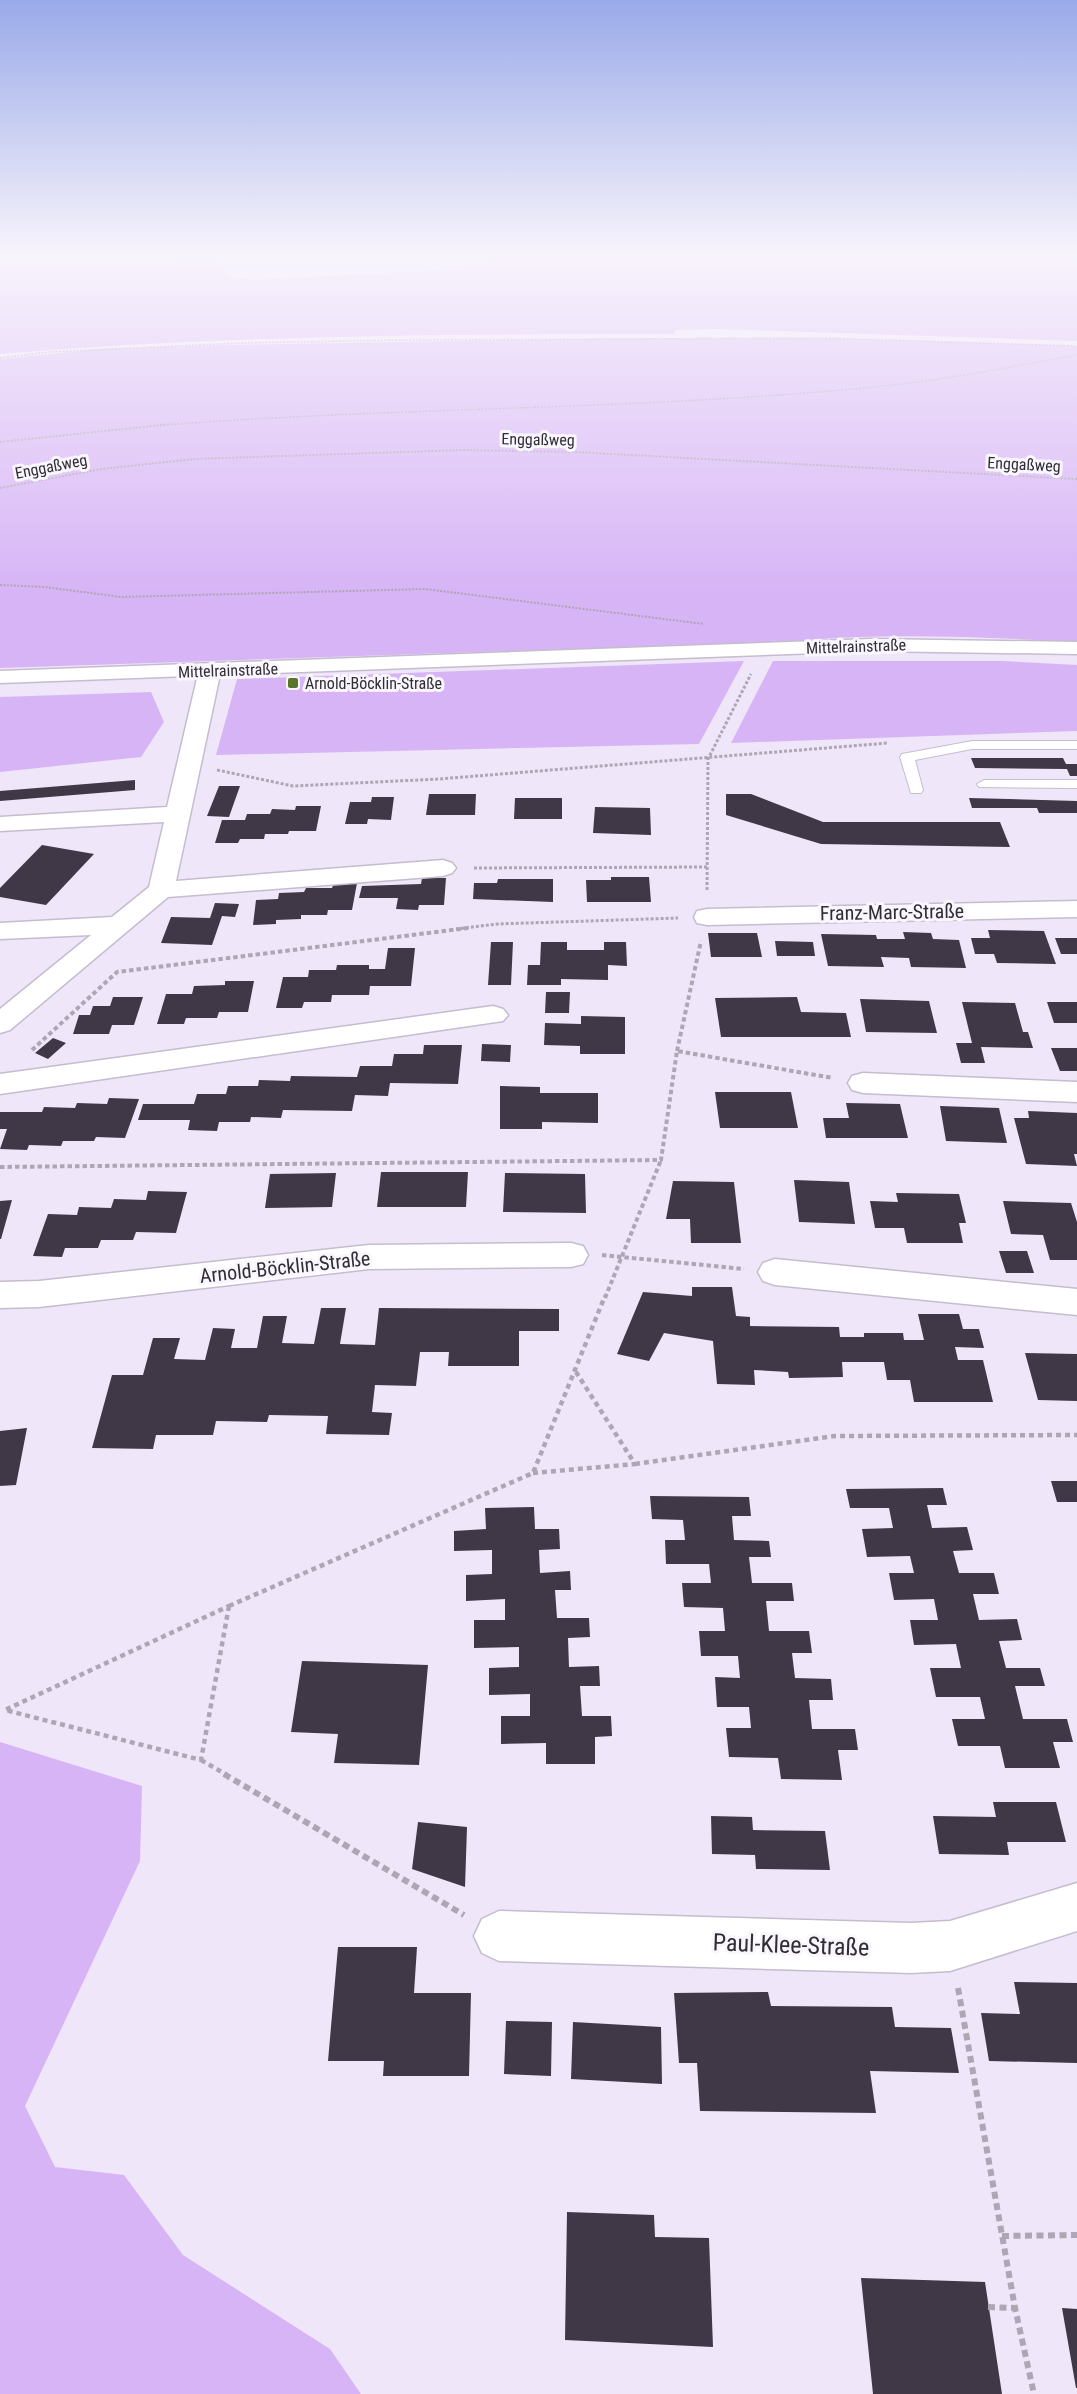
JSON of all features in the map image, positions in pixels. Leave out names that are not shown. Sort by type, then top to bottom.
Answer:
[{"type":"street","name":"Mittelrainstraße","points":[[0,677],[871,645],[1077,648]]},
{"type":"street","name":"Mittelrainstraße","points":[[636,655],[1077,661]]},
{"type":"street","points":[[161,890],[210,670]]},
{"type":"street","points":[[0,824],[177,814]]},
{"type":"street","points":[[0,1024],[161,890],[443,868]]},
{"type":"street","name":"Franz-Marc-Straße","points":[[707,917],[1077,909]]},
{"type":"street","points":[[0,931],[120,925]]},
{"type":"street","points":[[0,1084],[493,1015]]},
{"type":"street","points":[[863,1083],[1077,1092]]},
{"type":"street","name":"Arnold-Böcklin-Straße","points":[[0,1295],[51,1293],[369,1257],[571,1255]]},
{"type":"street","points":[[775,1272],[1077,1302]]},
{"type":"street","name":"Paul-Klee-Straße","points":[[500,1936],[911,1948],[951,1946],[1077,1907]]},
{"type":"lane","points":[[916,790],[907,757],[972,745],[1077,745]]},
{"type":"lane","points":[[984,784],[1077,784]]},
{"type":"path","points":[[0,442],[104,428],[589,404],[871,387],[995,368]]},
{"type":"path","name":"Enggaßweg","points":[[0,488],[101,469],[194,459],[464,450],[574,452],[1077,479]]},
{"type":"path","points":[[0,585],[34,584],[75,592],[121,597],[425,589],[698,623]]},
{"type":"path","points":[[532,1473],[576,1372],[661,1160],[677,1051],[707,917],[708,759],[760,656]]},
{"type":"path","points":[[215,770],[293,786],[440,779],[892,743]]},
{"type":"path","points":[[443,868],[707,867]]},
{"type":"path","points":[[25,1056],[117,972],[497,924],[707,917]]},
{"type":"path","points":[[677,1051],[863,1083]]},
{"type":"path","points":[[0,1167],[661,1160]]},
{"type":"path","points":[[571,1255],[623,1256],[775,1272]]},
{"type":"path","points":[[576,1372],[635,1464]]},
{"type":"path","points":[[3,1709],[229,1606],[532,1473],[635,1464],[835,1436],[1077,1435]]},
{"type":"path","points":[[201,1760],[229,1606]]},
{"type":"path","points":[[3,1709],[201,1760],[500,1936]]},
{"type":"path","points":[[951,1946],[1015,2308],[1034,2394]]},
{"type":"path","points":[[1002,2236],[1077,2235]]},
{"type":"path","points":[[988,2307],[1015,2308]]},
{"type":"shaded area","points":[[0,368],[1077,368],[1077,642],[895,636],[785,642],[0,668]]},
{"type":"shaded area","points":[[744,661],[699,744],[216,755],[237,679]]},
{"type":"shaded area","points":[[773,661],[1002,661],[1077,665],[1077,731],[731,743]]},
{"type":"shaded area","points":[[151,692],[164,722],[141,757],[0,772],[0,697]]},
{"type":"shaded area","points":[[0,1742],[142,1786],[140,1861],[25,2106],[55,2167],[124,2175],[183,2255],[330,2349],[361,2394],[0,2394]]},
{"type":"building","points":[[971,758],[1063,758],[1066,764],[1077,764],[1077,776],[1070,776],[1067,769],[975,768]]},
{"type":"building","points":[[135,780],[135,790],[0,801],[0,791]]},
{"type":"building","points":[[219,786],[240,786],[229,817],[207,816]]},
{"type":"building","points":[[429,794],[476,794],[475,815],[426,815]]},
{"type":"building","points":[[726,794],[751,794],[823,822],[1000,822],[1010,847],[821,844],[726,815]]},
{"type":"building","points":[[372,797],[394,797],[391,820],[368,819],[367,824],[345,824],[350,802],[371,802]]},
{"type":"building","points":[[515,798],[562,798],[562,819],[514,819]]},
{"type":"building","points":[[969,798],[1077,801],[1077,813],[1039,813],[1037,808],[972,808]]},
{"type":"building","points":[[296,806],[321,806],[316,831],[289,831],[288,834],[265,834],[264,839],[240,839],[238,843],[215,843],[222,820],[245,820],[247,814],[270,814],[272,809],[295,810]]},
{"type":"building","points":[[595,807],[650,808],[651,835],[593,833]]},
{"type":"building","points":[[42,845],[94,854],[46,905],[0,897],[0,888]]},
{"type":"building","points":[[611,877],[649,877],[651,902],[587,902],[586,880],[611,880]]},
{"type":"building","points":[[422,878],[446,878],[444,905],[419,905],[418,910],[396,909],[398,898],[359,898],[362,886],[421,884]]},
{"type":"building","points":[[498,879],[553,879],[553,902],[473,899],[474,883],[497,883]]},
{"type":"building","points":[[334,883],[357,883],[352,910],[328,910],[327,915],[301,915],[301,919],[276,920],[276,924],[253,925],[256,900],[278,899],[279,893],[304,892],[306,888],[332,888]]},
{"type":"building","points":[[215,903],[239,904],[235,917],[222,916],[212,945],[161,943],[171,917],[210,918]]},
{"type":"building","points":[[988,930],[1044,931],[1056,964],[997,963],[994,954],[975,954],[971,938],[990,938]]},
{"type":"building","points":[[903,932],[931,933],[933,939],[959,940],[966,968],[911,967],[909,958],[881,957],[884,967],[828,966],[821,934],[876,935],[877,939],[905,939]]},
{"type":"building","points":[[708,933],[757,933],[762,957],[711,957]]},
{"type":"building","points":[[1055,938],[1077,938],[1077,954],[1061,954]]},
{"type":"building","points":[[775,941],[813,942],[815,956],[777,956]]},
{"type":"building","points":[[491,942],[513,942],[511,985],[488,985]]},
{"type":"building","points":[[541,942],[567,942],[567,950],[604,950],[604,942],[626,942],[627,966],[608,965],[608,980],[561,979],[561,985],[527,985],[528,965],[540,965]]},
{"type":"building","points":[[388,948],[415,948],[411,986],[370,986],[369,995],[332,995],[331,1002],[304,1002],[302,1008],[276,1008],[283,977],[308,977],[309,970],[336,970],[337,965],[369,965],[369,969],[385,969]]},
{"type":"building","points":[[225,981],[254,981],[248,1012],[219,1012],[217,1018],[186,1018],[184,1024],[157,1024],[166,994],[192,994],[194,986],[225,985]]},
{"type":"building","points":[[546,992],[570,992],[569,1013],[545,1013]]},
{"type":"building","points":[[113,997],[143,997],[134,1025],[112,1025],[109,1034],[73,1034],[79,1015],[90,1015],[93,1006],[110,1006]]},
{"type":"building","points":[[797,997],[801,1012],[846,1013],[851,1037],[721,1037],[715,998]]},
{"type":"building","points":[[860,999],[929,1001],[937,1033],[866,1032]]},
{"type":"building","points":[[962,1002],[1015,1003],[1023,1032],[1028,1032],[1033,1048],[981,1047],[985,1063],[961,1063],[956,1043],[972,1043]]},
{"type":"building","points":[[1047,1002],[1077,1002],[1077,1023],[1054,1023]]},
{"type":"building","points":[[581,1016],[625,1017],[625,1054],[580,1054],[580,1046],[544,1045],[545,1023],[581,1024]]},
{"type":"building","points":[[53,1038],[66,1043],[48,1059],[35,1053]]},
{"type":"building","points":[[482,1044],[511,1045],[510,1062],[481,1061]]},
{"type":"building","points":[[424,1045],[462,1045],[458,1084],[390,1083],[388,1096],[355,1095],[352,1111],[283,1110],[281,1118],[251,1117],[250,1122],[219,1122],[217,1131],[188,1130],[190,1120],[138,1120],[143,1104],[194,1104],[197,1094],[226,1094],[228,1086],[258,1086],[259,1080],[290,1081],[291,1076],[357,1077],[360,1066],[392,1066],[394,1054],[423,1054]]},
{"type":"building","points":[[1051,1048],[1077,1048],[1077,1071],[1060,1071]]},
{"type":"building","points":[[500,1086],[540,1087],[540,1093],[598,1093],[598,1123],[542,1122],[542,1129],[500,1129]]},
{"type":"building","points":[[715,1092],[791,1092],[798,1128],[720,1128]]},
{"type":"building","points":[[109,1098],[139,1099],[125,1138],[96,1137],[94,1141],[63,1141],[61,1146],[29,1145],[27,1150],[0,1149],[7,1129],[0,1129],[0,1112],[42,1112],[44,1107],[75,1108],[77,1103],[107,1104]]},
{"type":"building","points":[[846,1103],[900,1104],[908,1138],[826,1138],[823,1118],[849,1118]]},
{"type":"building","points":[[940,1106],[999,1108],[1007,1143],[946,1141]]},
{"type":"building","points":[[1028,1111],[1077,1113],[1077,1154],[1074,1154],[1077,1166],[1026,1164],[1014,1118],[1029,1118]]},
{"type":"building","points":[[381,1172],[468,1172],[466,1207],[377,1207]]},
{"type":"building","points":[[336,1173],[332,1207],[265,1208],[270,1174]]},
{"type":"building","points":[[505,1173],[585,1174],[586,1213],[503,1212]]},
{"type":"building","points":[[794,1180],[849,1182],[855,1224],[799,1222]]},
{"type":"building","points":[[673,1181],[734,1182],[741,1243],[691,1243],[690,1219],[666,1219]]},
{"type":"building","points":[[148,1191],[187,1192],[176,1233],[136,1232],[133,1240],[101,1240],[98,1248],[65,1248],[62,1257],[33,1256],[48,1214],[77,1215],[79,1207],[111,1208],[114,1199],[146,1200]]},
{"type":"building","points":[[896,1193],[959,1194],[966,1223],[959,1223],[963,1243],[907,1243],[904,1228],[875,1228],[870,1201],[898,1202]]},
{"type":"building","points":[[12,1200],[1,1239],[0,1239],[0,1201]]},
{"type":"building","points":[[1003,1201],[1071,1203],[1077,1222],[1077,1260],[1050,1260],[1043,1235],[1011,1234]]},
{"type":"building","points":[[999,1251],[1027,1251],[1034,1273],[1006,1273]]},
{"type":"building","points":[[692,1287],[732,1287],[736,1316],[750,1317],[750,1326],[839,1327],[840,1337],[864,1337],[864,1333],[903,1333],[904,1340],[924,1340],[918,1314],[959,1314],[963,1329],[979,1329],[984,1348],[955,1347],[958,1360],[983,1360],[993,1402],[914,1402],[910,1380],[887,1380],[884,1362],[842,1362],[843,1377],[789,1378],[788,1372],[754,1370],[755,1385],[717,1384],[713,1341],[664,1333],[649,1361],[617,1354],[643,1292],[692,1296]]},
{"type":"building","points":[[321,1308],[346,1308],[340,1344],[375,1345],[379,1308],[559,1309],[559,1331],[519,1331],[519,1366],[448,1366],[449,1352],[420,1352],[416,1386],[375,1385],[372,1412],[392,1413],[389,1435],[326,1434],[328,1416],[269,1415],[267,1422],[216,1421],[213,1435],[156,1435],[153,1449],[92,1448],[112,1375],[143,1375],[153,1338],[180,1338],[174,1359],[205,1360],[213,1328],[235,1329],[231,1348],[257,1348],[263,1316],[287,1316],[282,1343],[314,1344]]},
{"type":"building","points":[[1025,1353],[1077,1354],[1077,1401],[1038,1400]]},
{"type":"building","points":[[27,1428],[16,1485],[0,1486],[0,1431]]},
{"type":"building","points":[[1051,1481],[1077,1481],[1077,1502],[1057,1502]]},
{"type":"building","points":[[943,1488],[947,1505],[927,1505],[932,1528],[967,1527],[973,1550],[953,1551],[959,1573],[994,1573],[999,1594],[973,1594],[979,1620],[1017,1619],[1022,1640],[999,1641],[1006,1668],[1040,1668],[1045,1686],[1015,1686],[1023,1719],[1067,1719],[1073,1742],[1053,1742],[1060,1768],[1005,1768],[1000,1746],[958,1746],[952,1719],[985,1719],[980,1697],[936,1697],[930,1668],[961,1668],[956,1644],[914,1645],[910,1620],[938,1620],[934,1599],[894,1600],[889,1573],[914,1573],[910,1556],[867,1557],[862,1529],[893,1528],[889,1508],[850,1508],[846,1489]]},
{"type":"building","points":[[650,1496],[749,1497],[751,1516],[732,1516],[734,1540],[769,1541],[771,1557],[749,1557],[752,1583],[792,1583],[794,1601],[766,1601],[769,1631],[809,1631],[812,1653],[792,1653],[795,1678],[831,1679],[833,1700],[809,1700],[812,1729],[855,1729],[858,1750],[838,1750],[842,1780],[781,1779],[778,1758],[729,1757],[726,1728],[751,1728],[749,1707],[717,1707],[715,1677],[740,1678],[738,1656],[701,1656],[699,1631],[725,1631],[723,1608],[684,1607],[682,1583],[711,1583],[709,1564],[666,1564],[665,1540],[685,1540],[683,1520],[652,1519]]},
{"type":"building","points":[[534,1507],[535,1529],[559,1529],[560,1549],[539,1550],[540,1573],[570,1571],[571,1590],[555,1590],[557,1618],[589,1618],[590,1637],[568,1638],[569,1667],[599,1666],[600,1686],[580,1686],[582,1716],[611,1716],[612,1736],[595,1737],[595,1764],[546,1764],[546,1743],[501,1744],[501,1716],[530,1716],[530,1694],[489,1695],[489,1668],[519,1667],[519,1647],[474,1648],[474,1620],[505,1620],[505,1599],[466,1601],[466,1575],[492,1574],[492,1550],[454,1551],[454,1531],[486,1529],[485,1508]]},
{"type":"building","points":[[302,1661],[428,1665],[419,1765],[334,1763],[338,1734],[291,1732]]},
{"type":"building","points":[[993,1802],[1056,1802],[1066,1842],[1007,1842],[1009,1855],[939,1854],[933,1816],[996,1817]]},
{"type":"building","points":[[711,1816],[752,1817],[753,1830],[825,1831],[830,1870],[756,1869],[755,1855],[712,1854]]},
{"type":"building","points":[[418,1822],[467,1827],[465,1887],[412,1869]]},
{"type":"building","points":[[338,1947],[417,1947],[414,1993],[471,1993],[469,2076],[383,2076],[384,2061],[328,2061]]},
{"type":"building","points":[[1014,1982],[1077,1983],[1077,2063],[989,2061],[981,2013],[1020,2014]]},
{"type":"building","points":[[768,1992],[771,2006],[892,2007],[895,2027],[951,2028],[959,2073],[870,2071],[876,2113],[700,2111],[697,2063],[679,2063],[674,1993]]},
{"type":"building","points":[[506,2021],[552,2022],[551,2076],[504,2074]]},
{"type":"building","points":[[573,2022],[661,2027],[662,2084],[571,2079]]},
{"type":"building","points":[[567,2212],[654,2215],[655,2237],[709,2238],[713,2347],[565,2340]]},
{"type":"building","points":[[861,2278],[985,2282],[1002,2394],[873,2394]]},
{"type":"building","points":[[1062,2308],[1077,2309],[1077,2388],[1076,2388]]},
{"type":"place","name":"Arnold-Böcklin-Straße","points":[[293,683]]}]
